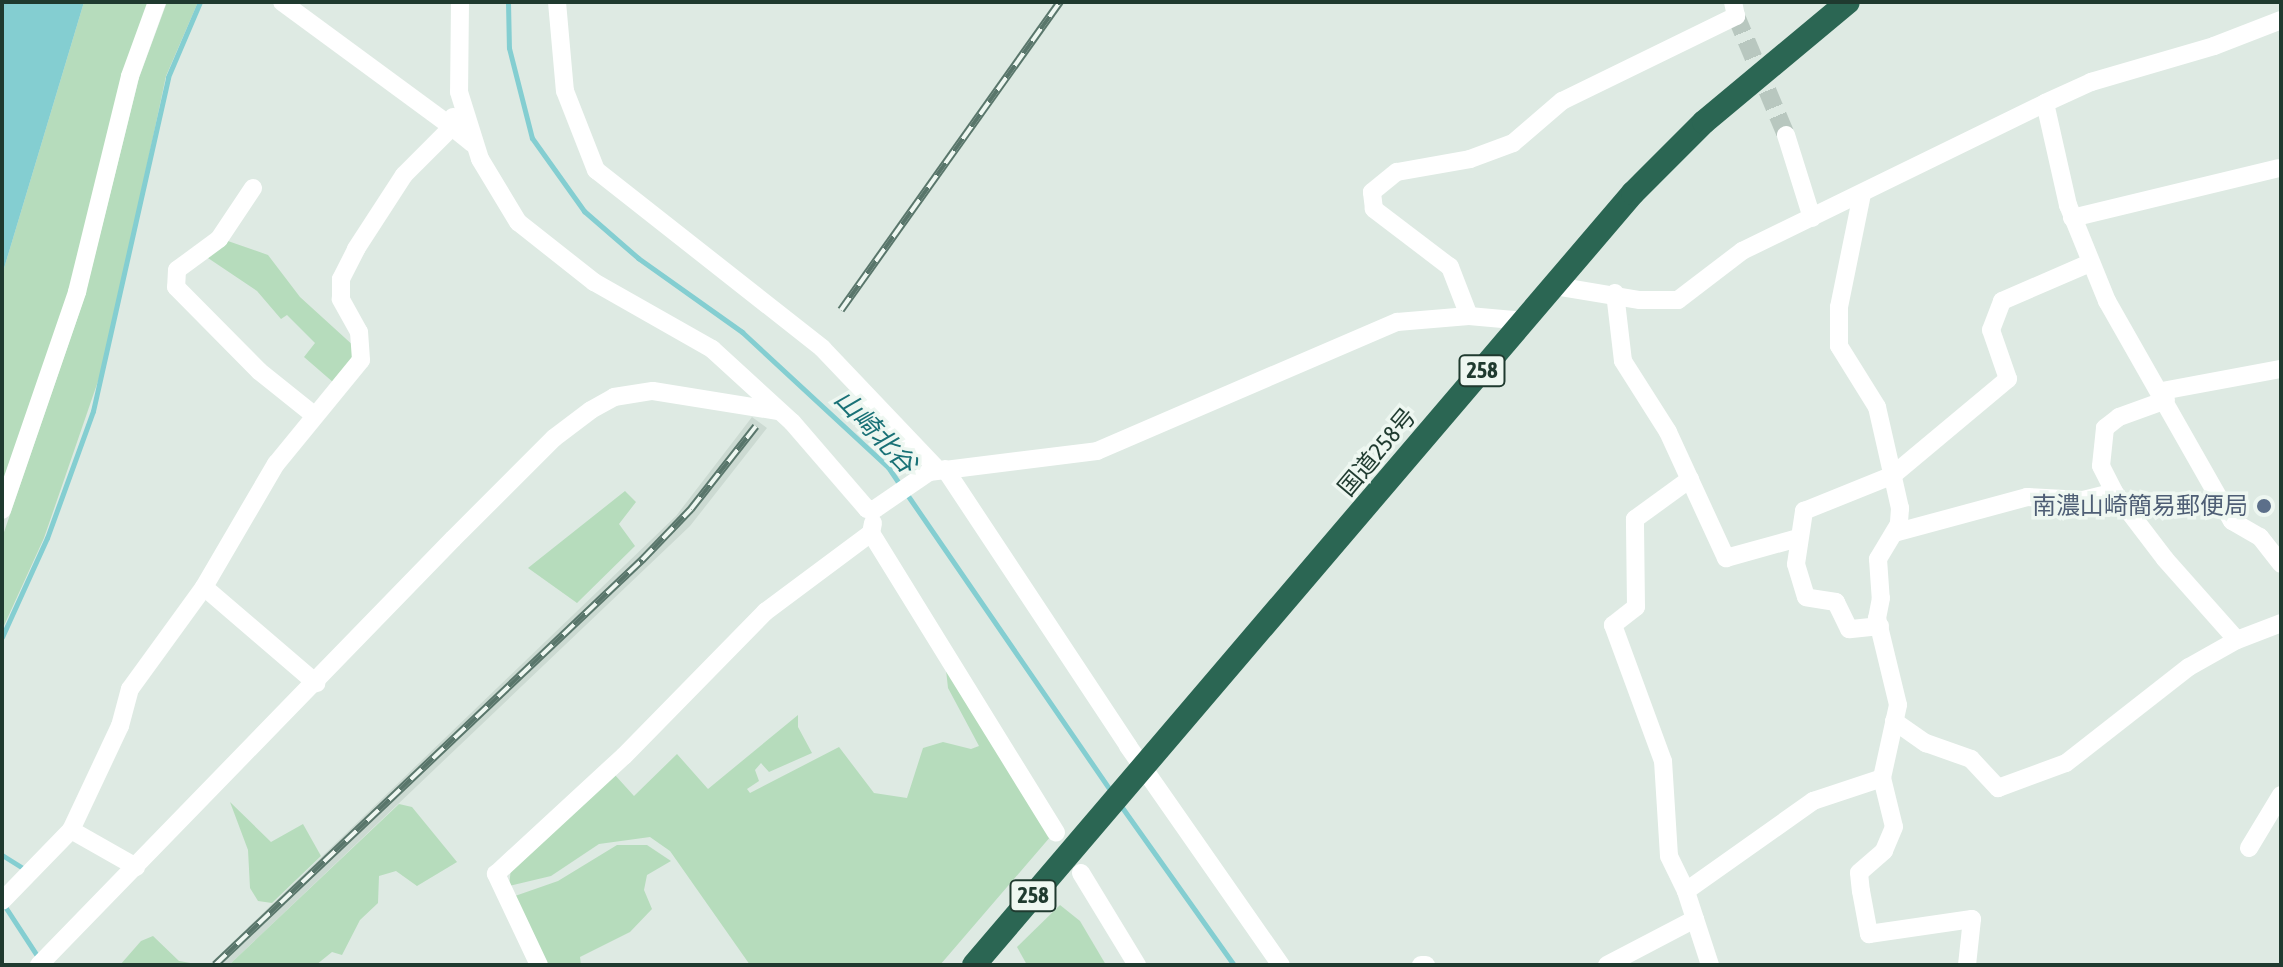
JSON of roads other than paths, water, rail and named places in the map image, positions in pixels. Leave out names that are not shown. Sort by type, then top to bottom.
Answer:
[{"type":"highway","name":"国道258号","points":[[974,965],[1633,193],[1704,122],[1848,2]]},
{"type":"street","points":[[2,510],[77,292],[130,76],[157,2]]},
{"type":"street","points":[[282,2],[472,143]]},
{"type":"street","points":[[2,901],[71,830],[120,726],[130,689],[204,587],[253,498],[364,349],[344,307],[341,279],[404,175],[452,127],[459,92],[460,2]]},
{"type":"street","points":[[557,2],[565,91],[596,170],[822,348],[938,470],[1140,773],[1281,965]]},
{"type":"street","points":[[1469,316],[1450,267],[1374,209],[1372,192],[1397,172],[1470,159],[1513,143],[1562,101],[1736,16],[1733,2]]},
{"type":"street","points":[[1555,286],[1615,293],[1640,300],[1678,300],[1742,251],[2045,103],[2091,82],[2214,46],[2281,20]]},
{"type":"street","points":[[459,92],[472,143],[493,187],[528,231],[594,282],[712,349],[781,412],[857,503],[875,509]]},
{"type":"street","points":[[2045,103],[2072,218],[2120,326],[2164,396],[2232,521],[2260,537],[2281,564]]},
{"type":"street","points":[[1786,135],[1812,218]]},
{"type":"street","points":[[2072,218],[2278,168]]},
{"type":"street","points":[[253,188],[219,239],[177,270],[176,287],[259,371],[314,415]]},
{"type":"street","points":[[1862,194],[1839,307],[1839,346],[1877,407],[1900,508],[1894,533]]},
{"type":"street","points":[[1880,626],[1849,629],[1836,602],[1806,597],[1796,564],[1804,511],[1893,475],[2008,379],[1991,330],[2002,301],[2090,263]]},
{"type":"street","points":[[1615,293],[1623,361],[1690,479],[1726,558],[1798,538]]},
{"type":"street","points":[[1056,832],[871,533],[875,509],[938,470],[1080,456],[1177,420],[1359,335],[1397,322],[1469,316],[1525,321]]},
{"type":"street","points":[[2237,640],[2114,492],[2101,466],[2105,428],[2119,417],[2164,396],[2281,369]]},
{"type":"street","points":[[39,965],[554,438],[591,410],[614,397],[653,391],[781,412]]},
{"type":"street","points":[[1690,479],[1635,519],[1636,607],[1613,625],[1663,761],[1669,856],[1686,891],[1710,965]]},
{"type":"street","points":[[1967,965],[1972,919],[1869,934],[1859,873],[1884,851],[1894,827],[1882,778],[1894,721],[1895,678],[1880,626],[1878,559],[1883,543],[1894,533],[2027,497],[2083,500],[2114,492]]},
{"type":"street","points":[[539,965],[496,874],[624,756],[765,612],[871,533]]},
{"type":"street","points":[[204,587],[316,683]]},
{"type":"street","points":[[1894,721],[1926,743],[1971,759],[1998,788],[2066,763],[2189,667],[2237,640],[2281,623]]},
{"type":"street","points":[[1686,891],[1813,801],[1882,778]]},
{"type":"street","points":[[2249,848],[2281,795]]},
{"type":"street","points":[[71,830],[136,867]]},
{"type":"street","points":[[1081,873],[1137,965]]},
{"type":"street","points":[[1607,965],[1695,919]]},
{"type":"water","points":[[2,2],[84,2],[2,275]]},
{"type":"waterway","points":[[2,637],[47,538],[93,411],[168,77],[200,2]]},
{"type":"waterway","name":"山崎北谷","points":[[508,2],[509,48],[532,138],[584,211],[638,258],[742,332],[888,467],[900,485]]},
{"type":"waterway","name":"山崎北谷","points":[[906,493],[1111,791]]},
{"type":"waterway","name":"山崎北谷","points":[[1121,806],[1234,965]]},
{"type":"waterway","points":[[2,855],[23,868]]},
{"type":"waterway","points":[[4,905],[36,954]]},
{"type":"tunnel","points":[[1736,16],[1786,135]]},
{"type":"railway","points":[[841,310],[1060,2]]},
{"type":"railway","points":[[215,965],[642,560],[691,509],[756,426]]},
{"type":"place","name":"南濃山崎簡易郵便局","points":[[2264,506]]}]
